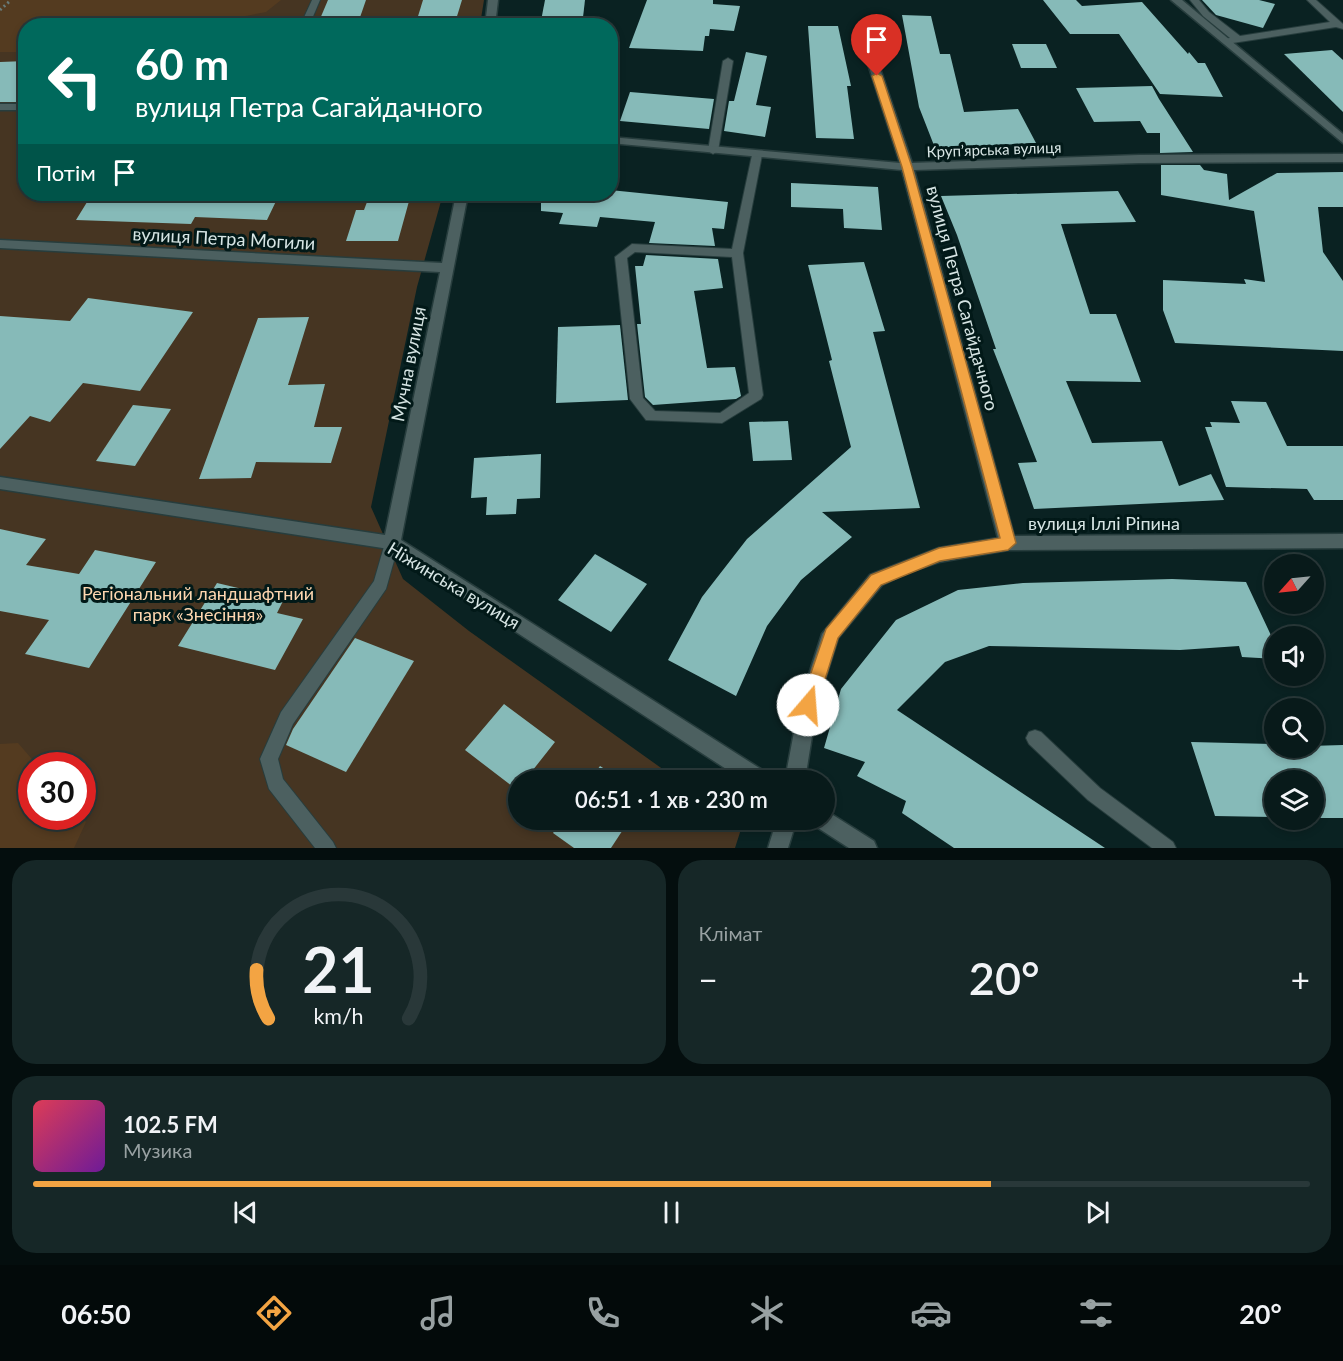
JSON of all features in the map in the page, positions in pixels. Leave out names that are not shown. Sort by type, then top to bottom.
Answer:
[{"type":"street","points":[[491,18],[493,0]]},
{"type":"street","points":[[1176,0],[1343,140]]},
{"type":"street","name":"вулиця Петра Сагайдачного","points":[[862,30],[907,167],[1008,543]]},
{"type":"street","points":[[0,107],[18,107]]},
{"type":"street","name":"Крупʼярська вулиця","points":[[618,141],[907,167],[1139,159],[1343,158]]},
{"type":"street","name":"Мучна вулиця","points":[[392,543],[461,201]]},
{"type":"street","name":"вулиця Петра Могили","points":[[0,244],[447,268]]},
{"type":"street","name":"Ніжинська вулиця","points":[[0,483],[392,543],[744,770]]},
{"type":"street","name":"вулиця Іллі Ріпина","points":[[797,770],[808,705],[831,634],[876,580],[939,555],[1008,543],[1343,541]]},
{"type":"street","points":[[835,827],[867,848]]},
{"type":"street","points":[[778,848],[783,830]]},
{"type":"lane","points":[[308,18],[316,0]]},
{"type":"lane","points":[[1194,0],[1206,14],[1238,39]]},
{"type":"lane","points":[[1311,0],[1340,26]]},
{"type":"lane","points":[[1226,41],[1340,26]]},
{"type":"lane","points":[[713,151],[728,61]]},
{"type":"lane","points":[[737,253],[632,248],[621,257],[637,399],[651,416],[722,418],[756,395],[737,253],[757,155]]},
{"type":"lane","points":[[327,848],[275,783],[269,759],[287,718],[381,584],[392,543]]},
{"type":"lane","points":[[1035,738],[1094,794],[1167,848]]},
{"type":"path","points":[[0,10],[11,0]]},
{"type":"green space","name":"Регіональний ландшафтний парк «Знесіння»","points":[[0,0],[484,0],[481,18],[18,18],[18,201],[441,201],[417,287],[371,507],[403,579],[469,631],[664,770],[508,770],[508,830],[741,830],[735,848],[0,848]]},
{"type":"shaded area","points":[[0,0],[281,0],[266,12],[235,18],[18,18],[18,52],[0,52]]},
{"type":"shaded area","points":[[18,743],[26,752],[18,752],[18,830],[82,830],[74,848],[0,848],[0,744]]},
{"type":"building","points":[[328,0],[366,0],[360,18],[320,18]]},
{"type":"building","points":[[423,0],[462,0],[456,18],[417,18]]},
{"type":"building","points":[[545,0],[585,0],[583,18],[542,18]]},
{"type":"building","points":[[647,0],[713,0],[713,4],[740,6],[734,31],[710,29],[709,36],[705,36],[703,51],[629,48]]},
{"type":"building","points":[[1043,0],[1076,0],[1082,6],[1142,2],[1188,54],[1189,52],[1198,63],[1205,63],[1223,97],[1160,94],[1119,34],[1070,34]]},
{"type":"building","points":[[1202,0],[1259,0],[1275,4],[1263,28],[1216,15]]},
{"type":"building","points":[[902,15],[931,16],[940,54],[950,54],[964,112],[1018,109],[1036,143],[935,148],[919,107]]},
{"type":"building","points":[[808,26],[838,26],[851,86],[847,86],[854,139],[816,138]]},
{"type":"building","points":[[1012,44],[1046,44],[1057,68],[1021,68]]},
{"type":"building","points":[[1332,50],[1343,60],[1343,112],[1284,54]]},
{"type":"building","points":[[746,52],[767,56],[756,105],[771,107],[765,137],[724,131],[729,101],[734,101]]},
{"type":"building","points":[[18,61],[18,102],[0,102],[0,62]]},
{"type":"building","points":[[1152,86],[1193,152],[1160,153],[1160,133],[1147,133],[1140,121],[1094,122],[1076,88]]},
{"type":"building","points":[[630,92],[714,99],[709,129],[620,121]]},
{"type":"building","points":[[1161,165],[1200,165],[1204,170],[1227,174],[1229,200],[1277,173],[1343,172],[1343,207],[1318,207],[1323,252],[1343,281],[1343,351],[1175,343],[1163,310],[1163,280],[1246,284],[1244,279],[1265,282],[1254,211],[1161,195]]},
{"type":"building","points":[[791,183],[878,187],[882,230],[844,228],[843,209],[791,207]]},
{"type":"building","points":[[618,191],[728,202],[724,229],[712,228],[715,246],[649,243],[655,222],[600,217],[597,227],[559,224],[563,213],[541,211],[541,201],[618,201]]},
{"type":"building","points":[[1118,191],[1136,222],[1061,224],[1090,314],[1116,314],[1141,382],[1066,381],[1092,443],[1162,441],[1179,486],[1211,474],[1224,500],[1034,509],[1018,463],[1037,462],[993,349],[996,349],[957,235],[941,196]]},
{"type":"building","points":[[88,201],[276,201],[267,220],[195,217],[191,224],[76,220]]},
{"type":"building","points":[[367,201],[409,201],[398,241],[346,241],[356,210],[364,210]]},
{"type":"building","points":[[646,255],[718,259],[723,288],[694,291],[707,368],[735,367],[741,396],[736,399],[653,405],[645,397],[637,324],[641,324],[635,266],[643,266]]},
{"type":"building","points":[[864,262],[885,331],[873,332],[920,508],[822,512],[852,537],[801,580],[767,626],[736,696],[668,660],[702,597],[747,539],[851,447],[808,265]]},
{"type":"building","points":[[88,298],[193,312],[140,391],[83,383],[50,422],[30,416],[0,449],[0,316],[70,321]]},
{"type":"building","points":[[309,317],[288,385],[325,384],[314,427],[342,427],[331,463],[256,462],[251,478],[199,479],[258,318]]},
{"type":"building","points":[[620,325],[628,400],[556,403],[558,327]]},
{"type":"building","points":[[1231,401],[1266,402],[1287,446],[1343,446],[1343,500],[1314,500],[1307,489],[1226,487],[1205,427],[1212,427],[1210,422],[1240,423]]},
{"type":"building","points":[[133,405],[171,409],[135,466],[96,461]]},
{"type":"building","points":[[788,421],[792,460],[753,461],[749,422]]},
{"type":"building","points":[[541,454],[540,498],[517,499],[516,514],[486,515],[487,497],[471,498],[474,458]]},
{"type":"building","points":[[0,529],[46,539],[26,565],[79,574],[95,550],[156,562],[89,668],[25,654],[49,620],[0,611]]},
{"type":"building","points":[[595,554],[647,584],[611,632],[558,600]]},
{"type":"building","points":[[1172,579],[1246,582],[1267,626],[1264,626],[1264,658],[1242,657],[1239,646],[1180,650],[989,646],[945,662],[897,710],[1105,848],[954,848],[902,813],[906,801],[857,776],[865,762],[824,748],[841,689],[896,620],[958,590],[1023,583]]},
{"type":"building","points":[[217,583],[284,599],[277,613],[303,619],[275,670],[178,646]]},
{"type":"building","points":[[355,638],[414,661],[346,772],[286,745],[293,729]]},
{"type":"building","points":[[504,704],[555,742],[533,770],[508,770],[508,783],[465,750]]},
{"type":"building","points":[[1191,742],[1264,744],[1264,758],[1324,758],[1324,746],[1343,745],[1343,818],[1324,818],[1324,770],[1264,770],[1264,817],[1215,816]]},
{"type":"building","points":[[555,830],[623,830],[611,848],[574,848],[553,833]]},
{"type":"route","points":[[808,705],[831,634],[876,580],[939,555],[1008,543],[907,167],[877,76]]}]
